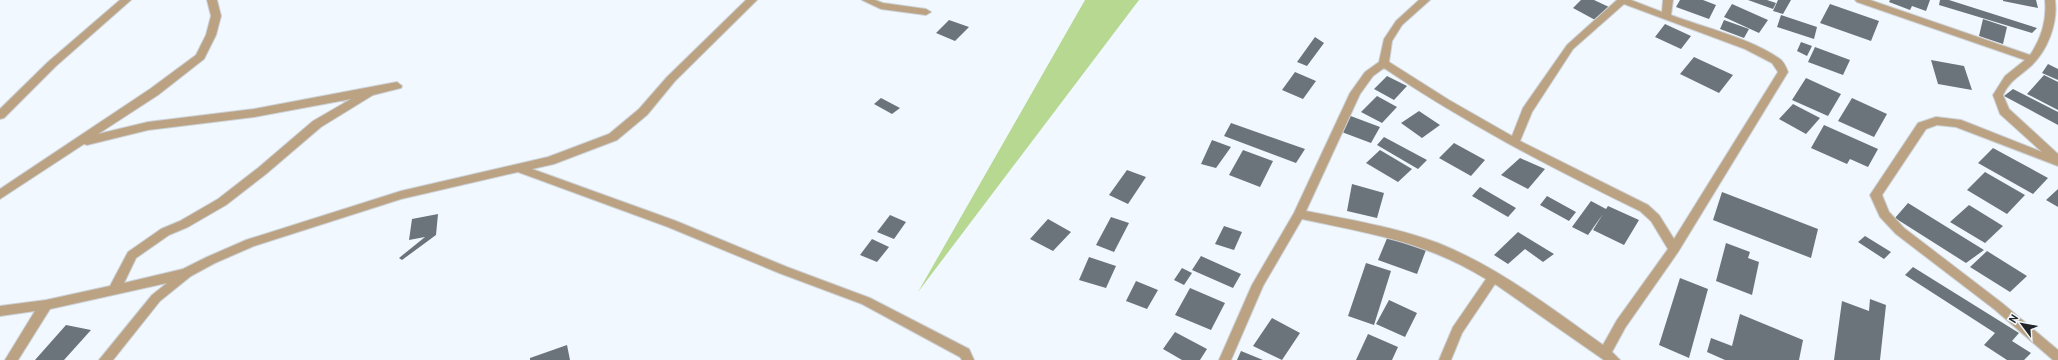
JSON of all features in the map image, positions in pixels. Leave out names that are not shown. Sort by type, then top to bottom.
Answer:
[{"type":"street","points":[[0,115],[52,64],[126,0]]},
{"type":"street","points":[[0,195],[81,142],[200,58],[211,35],[216,16],[212,0]]},
{"type":"street","points":[[105,360],[156,298],[186,273],[211,260],[250,243],[393,197],[550,160],[613,138],[643,112],[671,79],[752,0]]},
{"type":"street","points":[[867,0],[881,6],[926,12]]},
{"type":"street","points":[[1225,360],[1258,285],[1299,214],[1355,93],[1369,74],[1384,63],[1387,41],[1399,23],[1426,0]]},
{"type":"street","points":[[1299,214],[1416,240],[1436,248],[1493,278],[1546,311],[1610,357],[1621,324],[1674,249],[1783,72],[1781,66],[1775,60],[1733,42],[1622,0],[1570,47],[1527,111],[1515,141]]},
{"type":"street","points":[[1666,17],[1668,0]]},
{"type":"street","points":[[1860,0],[2032,58]]},
{"type":"street","points":[[2050,0],[2047,32],[2032,58],[2003,83],[1998,95],[2004,111],[2058,160]]},
{"type":"street","points":[[1384,63],[1421,89],[1515,141],[1644,208],[1655,218],[1674,249]]},
{"type":"street","points":[[81,142],[148,126],[261,112],[397,86]]},
{"type":"street","points":[[114,290],[132,255],[165,232],[184,224],[222,202],[262,171],[317,124],[370,92]]},
{"type":"street","points":[[2058,160],[1958,123],[1936,121],[1922,126],[1876,195],[1884,214],[1900,231],[1998,306],[2058,357]]},
{"type":"street","points":[[517,168],[672,224],[783,270],[866,301],[965,353],[968,360]]},
{"type":"street","points":[[0,311],[46,305],[186,273]]},
{"type":"street","points":[[1445,360],[1457,331],[1493,278]]},
{"type":"street","points":[[12,360],[46,305]]},
{"type":"green space","points":[[1085,0],[1139,0],[918,292]]},
{"type":"building","points":[[1581,0],[1594,0],[1609,7],[1597,21],[1573,8]]},
{"type":"building","points":[[1680,0],[1703,0],[1716,5],[1709,19],[1676,7]]},
{"type":"building","points":[[1748,0],[1767,0],[1776,3],[1773,9]]},
{"type":"building","points":[[1778,0],[1791,0],[1783,14],[1773,11]]},
{"type":"building","points":[[1890,0],[1930,0],[1926,11],[1912,6],[1910,10],[1889,2]]},
{"type":"building","points":[[1940,0],[1949,0],[2037,28],[2032,33],[1939,5]]},
{"type":"building","points":[[2036,0],[2038,8],[2003,1]]},
{"type":"building","points":[[1732,4],[1768,20],[1759,33],[1724,17]]},
{"type":"building","points":[[1830,4],[1879,21],[1871,41],[1820,23]]},
{"type":"building","points":[[1781,15],[1817,27],[1814,39],[1777,27]]},
{"type":"building","points":[[1983,19],[2007,27],[2003,44],[1979,36]]},
{"type":"building","points":[[949,20],[969,27],[955,41],[936,33]]},
{"type":"building","points":[[1724,20],[1749,29],[1744,38],[1720,29]]},
{"type":"building","points":[[1665,24],[1691,36],[1681,49],[1655,37]]},
{"type":"building","points":[[1315,37],[1324,43],[1307,66],[1297,62]]},
{"type":"building","points":[[1801,42],[1812,46],[1807,56],[1797,51]]},
{"type":"building","points":[[1815,47],[1850,60],[1843,75],[1808,62]]},
{"type":"building","points":[[1694,57],[1733,75],[1719,93],[1680,74]]},
{"type":"building","points":[[1931,60],[1964,66],[1972,90],[1938,84]]},
{"type":"building","points":[[2048,64],[2058,69],[2058,80],[2042,73]]},
{"type":"building","points":[[1295,72],[1316,81],[1303,99],[1282,90]]},
{"type":"building","points":[[2044,75],[2058,82],[2058,110],[2027,94]]},
{"type":"building","points":[[1387,76],[1407,86],[1394,100],[1374,89]]},
{"type":"building","points":[[1806,78],[1841,94],[1828,116],[1792,100]]},
{"type":"building","points":[[2013,89],[2058,112],[2058,125],[2004,96]]},
{"type":"building","points":[[1377,96],[1397,107],[1382,123],[1361,112]]},
{"type":"building","points":[[881,98],[900,108],[892,114],[874,104]]},
{"type":"building","points":[[1852,98],[1887,114],[1874,137],[1838,121]]},
{"type":"building","points":[[1793,104],[1820,118],[1806,134],[1779,119]]},
{"type":"building","points":[[1419,111],[1440,125],[1422,138],[1401,123]]},
{"type":"building","points":[[1348,115],[1380,127],[1371,143],[1339,131]]},
{"type":"building","points":[[1231,123],[1305,149],[1296,163],[1224,136]]},
{"type":"building","points":[[1824,125],[1878,149],[1868,167],[1850,159],[1847,164],[1811,148]]},
{"type":"building","points":[[1384,137],[1427,160],[1418,169],[1377,145]]},
{"type":"building","points":[[1212,140],[1231,147],[1216,168],[1201,164]]},
{"type":"building","points":[[1454,143],[1485,160],[1471,176],[1439,158]]},
{"type":"building","points":[[1993,148],[2048,178],[2033,194],[1978,163]]},
{"type":"building","points":[[1243,150],[1273,161],[1260,187],[1229,175]]},
{"type":"building","points":[[1380,150],[1412,169],[1398,182],[1366,163]]},
{"type":"building","points":[[1520,158],[1545,169],[1528,189],[1501,175]]},
{"type":"building","points":[[1127,170],[1146,177],[1128,204],[1109,195]]},
{"type":"building","points":[[1985,172],[2025,195],[2007,214],[1967,190]]},
{"type":"building","points":[[1352,184],[1384,193],[1377,218],[1347,211]]},
{"type":"building","points":[[1480,187],[1516,208],[1508,217],[1472,196]]},
{"type":"building","points":[[2058,189],[2058,207],[2046,200]]},
{"type":"building","points":[[1722,192],[1818,229],[1811,258],[1713,220]]},
{"type":"building","points":[[1547,196],[1576,212],[1569,221],[1540,205]]},
{"type":"building","points":[[1591,201],[1606,209],[1608,206],[1639,220],[1624,245],[1593,230],[1603,214],[1588,235],[1572,227]]},
{"type":"building","points":[[1908,203],[1984,250],[1966,263],[1895,218]]},
{"type":"building","points":[[1969,205],[2003,226],[1985,243],[1950,222]]},
{"type":"building","points":[[438,214],[436,235],[402,260],[399,258],[425,237],[409,240],[412,219]]},
{"type":"building","points":[[890,215],[906,222],[894,239],[877,232]]},
{"type":"building","points":[[1111,217],[1129,223],[1114,252],[1096,245]]},
{"type":"building","points":[[1048,219],[1071,232],[1053,251],[1030,239]]},
{"type":"building","points":[[1224,226],[1242,232],[1234,250],[1215,244]]},
{"type":"building","points":[[1518,232],[1554,254],[1543,262],[1525,249],[1508,264],[1494,255]]},
{"type":"building","points":[[1388,236],[1426,250],[1417,274],[1378,260]]},
{"type":"building","points":[[1865,236],[1891,252],[1884,259],[1858,242]]},
{"type":"building","points":[[872,239],[889,247],[877,262],[860,255]]},
{"type":"building","points":[[1726,243],[1750,252],[1748,258],[1759,262],[1752,295],[1716,281]]},
{"type":"building","points":[[1987,251],[2027,276],[2010,292],[1970,267]]},
{"type":"building","points":[[1201,256],[1241,274],[1233,288],[1192,270]]},
{"type":"building","points":[[1089,257],[1116,266],[1106,288],[1079,280]]},
{"type":"building","points":[[1366,263],[1391,271],[1374,325],[1348,316]]},
{"type":"building","points":[[1913,267],[2019,333],[2012,341],[2031,353],[2024,360],[2007,360],[1984,345],[1995,333],[1905,275]]},
{"type":"building","points":[[1182,268],[1192,273],[1184,285],[1174,280]]},
{"type":"building","points":[[1680,278],[1708,289],[1689,358],[1659,345]]},
{"type":"building","points":[[1136,281],[1158,290],[1147,309],[1126,301]]},
{"type":"building","points":[[1190,288],[1225,303],[1211,330],[1175,315]]},
{"type":"building","points":[[1870,299],[1886,305],[1880,360],[1834,360],[1842,301],[1869,311]]},
{"type":"building","points":[[1389,300],[1417,313],[1405,337],[1376,324]]},
{"type":"building","points":[[1740,314],[1803,340],[1799,360],[1725,360],[1707,352],[1711,338],[1732,346]]},
{"type":"building","points":[[1272,318],[1300,333],[1282,360],[1253,346]]},
{"type":"building","points":[[66,325],[91,330],[64,360],[35,360]]},
{"type":"building","points":[[1175,332],[1207,349],[1200,360],[1182,360],[1163,349]]},
{"type":"building","points":[[1368,334],[1398,347],[1392,360],[1356,360]]},
{"type":"building","points":[[567,345],[570,360],[530,360],[530,358]]},
{"type":"building","points":[[1241,351],[1263,360],[1237,360]]}]
